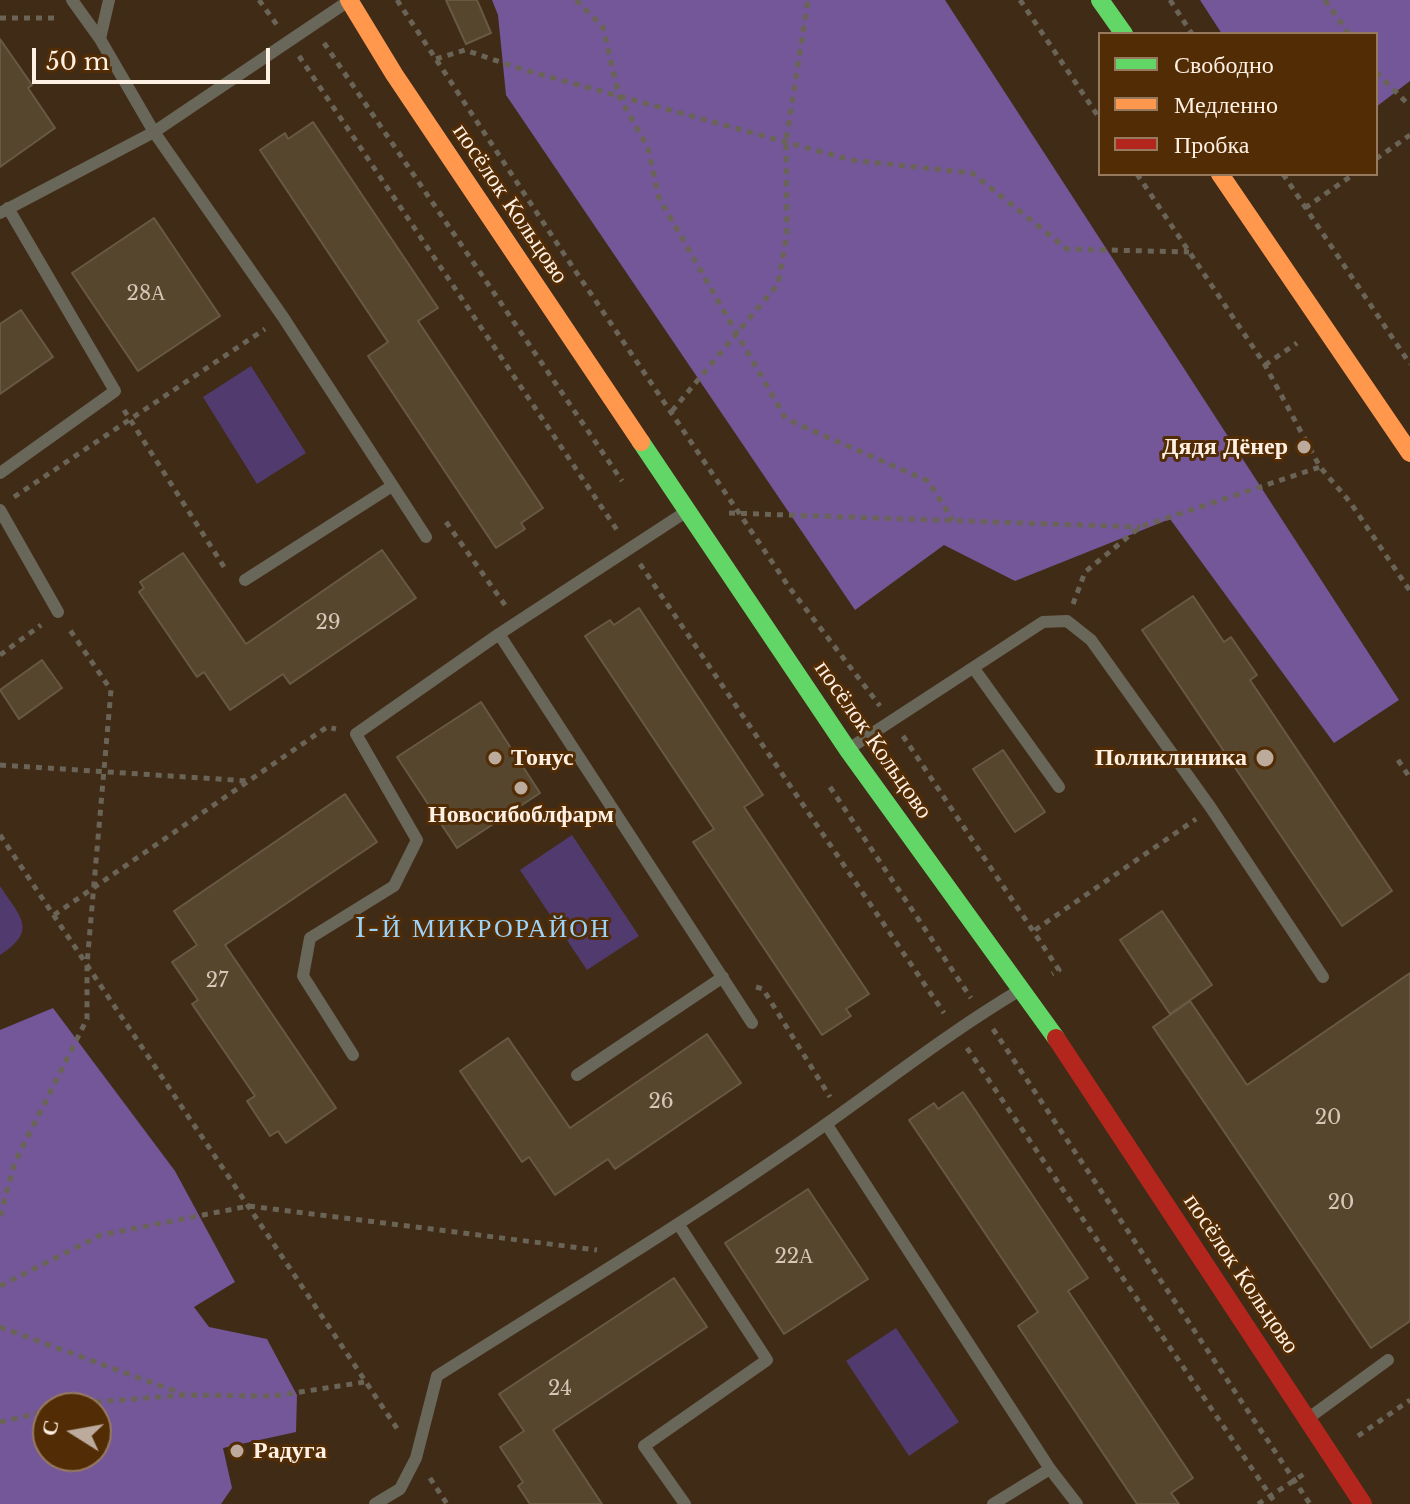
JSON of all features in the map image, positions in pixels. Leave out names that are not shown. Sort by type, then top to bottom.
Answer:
[{"type":"street","name":"посёлок Кольцово","points":[[349,0],[394,74],[848,750],[1023,988],[1363,1504]]},
{"type":"street","points":[[1100,0],[1123,32]]},
{"type":"street","points":[[1221,176],[1410,453]]},
{"type":"lane","points":[[72,0],[100,39],[154,132],[283,317],[426,537]]},
{"type":"lane","points":[[100,39],[109,0]]},
{"type":"lane","points":[[0,473],[115,391],[4,211],[154,132],[349,0]]},
{"type":"lane","points":[[245,580],[392,486]]},
{"type":"lane","points":[[0,510],[58,612]]},
{"type":"lane","points":[[353,1055],[303,976],[310,938],[394,886],[417,840],[356,734],[499,634],[687,511]]},
{"type":"lane","points":[[848,750],[975,670],[1043,622],[1067,621],[1091,640],[1211,808],[1323,977]]},
{"type":"lane","points":[[499,634],[752,1023]]},
{"type":"lane","points":[[975,670],[1059,787]]},
{"type":"lane","points":[[577,1075],[723,977]]},
{"type":"lane","points":[[375,1504],[400,1489],[416,1458],[437,1376],[679,1225],[827,1125],[954,1029],[1023,988]]},
{"type":"lane","points":[[827,1125],[1050,1469],[1077,1504]]},
{"type":"lane","points":[[679,1225],[767,1360],[644,1446],[685,1504]]},
{"type":"lane","points":[[1308,1419],[1388,1360]]},
{"type":"lane","points":[[993,1504],[1050,1469]]},
{"type":"path","points":[[259,0],[1276,1504]]},
{"type":"path","points":[[397,0],[741,514],[842,659],[893,721],[1035,930],[1059,970],[1023,988]]},
{"type":"path","points":[[576,0],[603,27],[619,96],[648,148],[659,198],[786,419],[928,481],[953,520]]},
{"type":"path","points":[[672,411],[778,284],[787,234],[786,142],[808,0]]},
{"type":"path","points":[[1020,0],[1098,116]]},
{"type":"path","points":[[1170,0],[1191,32]]},
{"type":"path","points":[[1325,0],[1348,32]]},
{"type":"path","points":[[0,18],[83,17]]},
{"type":"path","points":[[312,24],[630,492]]},
{"type":"path","points":[[436,59],[465,50],[851,160],[972,173],[1067,249],[1189,252]]},
{"type":"path","points":[[1378,74],[1410,106]]},
{"type":"path","points":[[1378,158],[1410,135]]},
{"type":"path","points":[[1138,176],[1265,365],[1320,467],[1350,502],[1410,591]]},
{"type":"path","points":[[1284,176],[1410,364]]},
{"type":"path","points":[[1305,208],[1351,176]]},
{"type":"path","points":[[13,498],[283,317]]},
{"type":"path","points":[[115,391],[129,420],[232,579],[245,580]]},
{"type":"path","points":[[687,511],[1140,527],[1320,467]]},
{"type":"path","points":[[417,524],[444,520],[513,616]]},
{"type":"path","points":[[1067,621],[1085,572],[1140,527]]},
{"type":"path","points":[[0,655],[58,612],[111,690],[87,964],[87,1019],[15,1162],[0,1216]]},
{"type":"path","points":[[54,915],[327,727],[356,734]]},
{"type":"path","points":[[1398,760],[1410,778]]},
{"type":"path","points":[[0,765],[250,781]]},
{"type":"path","points":[[824,778],[1310,1504]]},
{"type":"path","points":[[1035,930],[1211,808]]},
{"type":"path","points":[[0,835],[447,1504]]},
{"type":"path","points":[[723,977],[763,989],[841,1115]]},
{"type":"path","points":[[0,1286],[101,1235],[249,1206],[628,1254]]},
{"type":"path","points":[[0,1327],[185,1395]]},
{"type":"path","points":[[112,1401],[185,1395],[274,1396],[366,1382]]},
{"type":"path","points":[[0,1422],[32,1415]]},
{"type":"shaded area","points":[[492,0],[945,0],[1399,700],[1334,743],[1170,519],[1015,581],[944,545],[855,610],[506,95],[498,15]]},
{"type":"shaded area","points":[[1200,0],[1410,0],[1410,81],[1378,105],[1378,32],[1221,32]]},
{"type":"shaded area","points":[[251,366],[306,453],[257,484],[203,397]]},
{"type":"shaded area","points":[[572,835],[639,936],[587,970],[520,870]]},
{"type":"shaded area","points":[[0,886],[19,915],[22,930],[12,946],[0,955]]},
{"type":"shaded area","points":[[53,1008],[175,1171],[235,1282],[194,1307],[209,1327],[267,1339],[297,1395],[296,1432],[223,1448],[232,1488],[221,1504],[0,1504],[0,1030]]},
{"type":"shaded area","points":[[896,1328],[959,1422],[909,1456],[846,1361]]},
{"type":"building","points":[[446,0],[477,0],[491,33],[466,44]]},
{"type":"building","points":[[0,39],[32,85],[28,88],[55,128],[0,167]]},
{"type":"building","points":[[313,122],[438,308],[418,321],[543,508],[521,523],[525,529],[496,548],[368,356],[388,342],[260,150],[285,133],[288,139]]},
{"type":"building","points":[[154,218],[220,316],[138,371],[72,273]]},
{"type":"building","points":[[21,310],[53,357],[0,394],[0,324]]},
{"type":"building","points":[[382,550],[416,598],[290,684],[283,674],[230,710],[204,672],[197,677],[139,592],[144,588],[140,582],[183,553],[246,644]]},
{"type":"building","name":"Поликлиника","points":[[1193,596],[1224,642],[1231,637],[1257,675],[1250,680],[1392,891],[1342,926],[1142,630]]},
{"type":"building","points":[[639,608],[763,795],[744,807],[869,994],[846,1009],[851,1016],[822,1035],[693,842],[714,829],[585,636],[610,620],[614,625]]},
{"type":"building","points":[[42,660],[62,688],[19,719],[0,690]]},
{"type":"building","points":[[481,702],[540,793],[457,848],[397,757]]},
{"type":"building","points":[[1003,750],[1045,812],[1015,832],[973,769]]},
{"type":"building","points":[[345,794],[377,842],[225,945],[336,1108],[286,1143],[278,1131],[270,1136],[247,1101],[255,1096],[192,1004],[198,1000],[172,962],[197,945],[174,911]]},
{"type":"building","points":[[1162,911],[1212,985],[1170,1014],[1120,940]]},
{"type":"building","points":[[1410,973],[1410,1321],[1371,1348],[1153,1027],[1190,1001],[1247,1085]]},
{"type":"building","points":[[707,1034],[741,1083],[615,1169],[608,1159],[555,1195],[529,1157],[522,1162],[460,1071],[508,1038],[570,1128]]},
{"type":"building","points":[[963,1092],[1088,1278],[1068,1291],[1193,1478],[1171,1493],[1179,1504],[1137,1504],[1018,1326],[1038,1312],[909,1120],[934,1103],[938,1109]]},
{"type":"building","points":[[808,1189],[868,1279],[784,1334],[725,1243]]},
{"type":"building","points":[[674,1278],[707,1327],[553,1430],[602,1504],[530,1504],[518,1486],[523,1482],[500,1447],[524,1431],[499,1394]]},
{"type":"traffic: fast","points":[[1100,0],[1123,32]]},
{"type":"traffic: fast","points":[[641,442],[848,750],[1056,1038]]},
{"type":"traffic: slow","points":[[349,0],[394,74],[641,442]]},
{"type":"traffic: slow","points":[[1221,176],[1410,453]]},
{"type":"traffic: jam","points":[[1056,1038],[1363,1504]]},
{"type":"place","name":"Дядя Дёнер","points":[[1304,447]]},
{"type":"place","name":"Тонус","points":[[495,758]]},
{"type":"place","name":"Поликлиника","points":[[1265,758]]},
{"type":"place","name":"Новосибоблфарм","points":[[521,788]]},
{"type":"place","name":"Радуга","points":[[237,1451]]},
{"type":"district","name":"I-Й МИКРОРАЙОН","points":[[483,930]]}]
